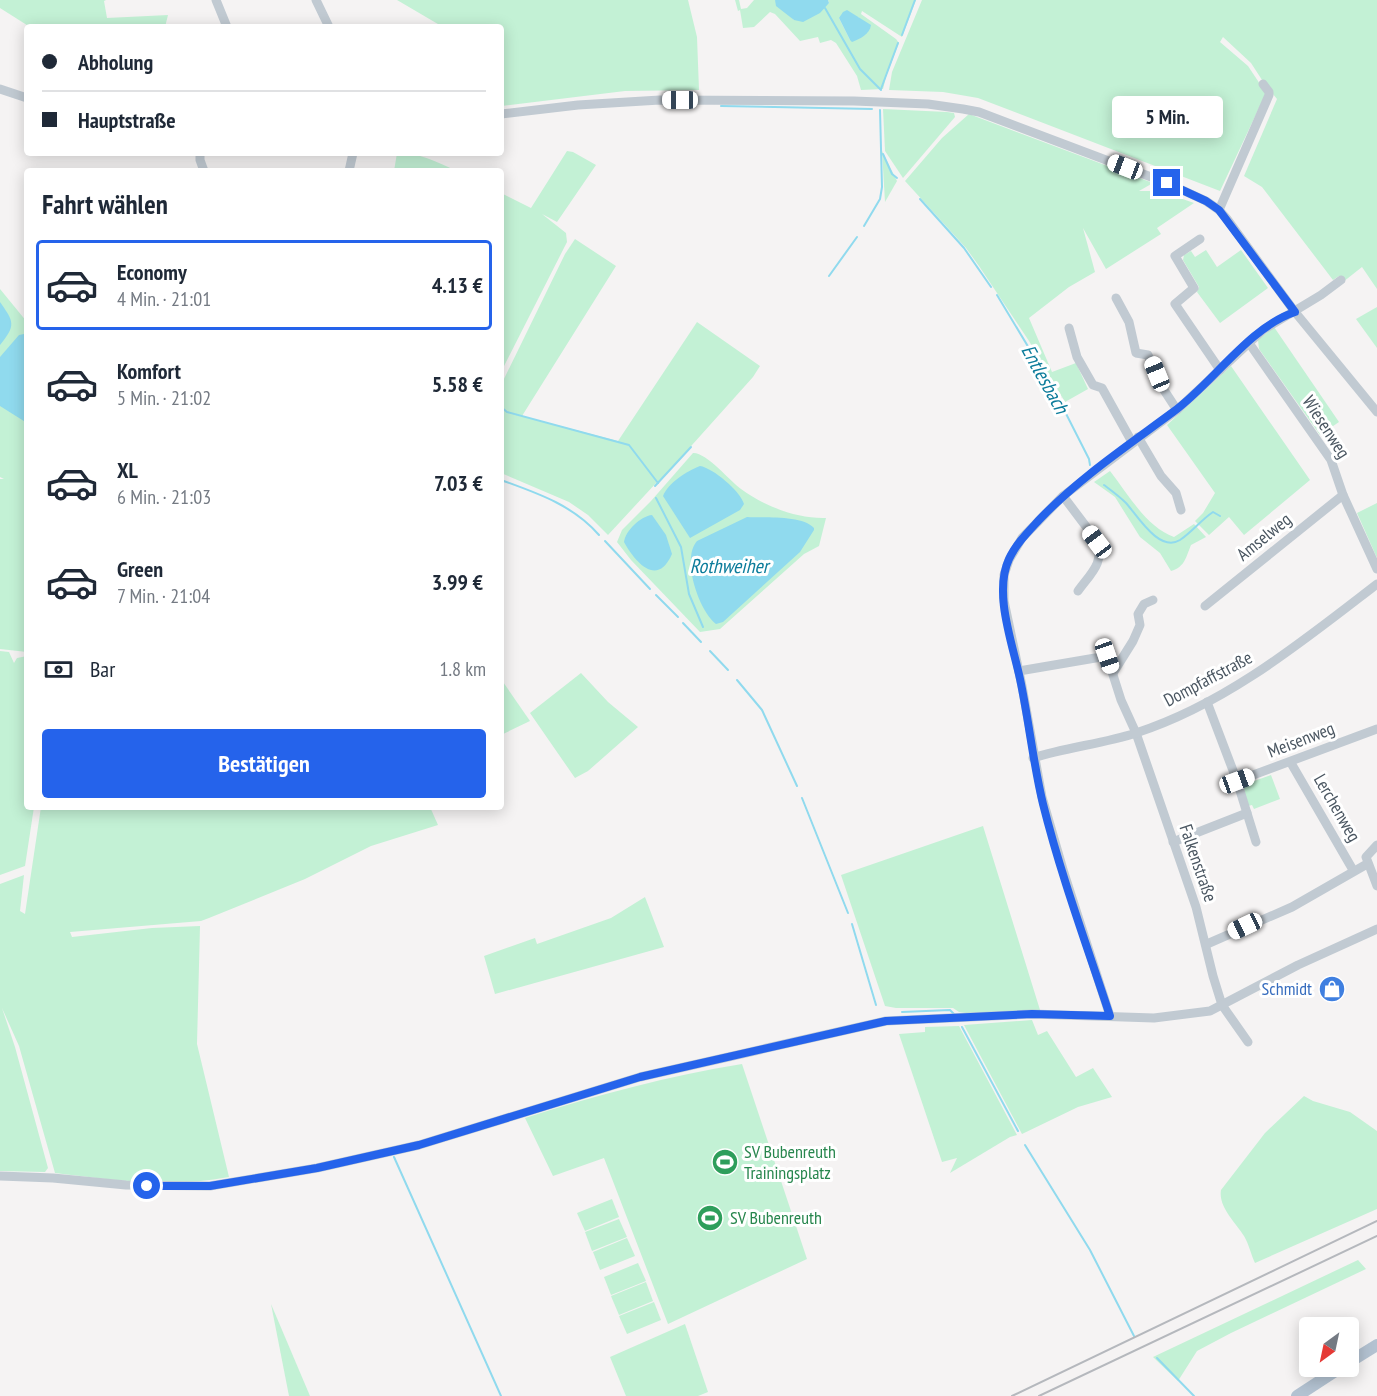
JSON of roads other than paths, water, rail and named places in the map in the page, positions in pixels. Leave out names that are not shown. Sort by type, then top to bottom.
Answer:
[{"type":"main road","points":[[1359,1356],[1377,1345]]},
{"type":"main road","points":[[1297,1396],[1326,1377]]},
{"type":"street","points":[[216,0],[226,24]]},
{"type":"street","points":[[316,0],[328,24]]},
{"type":"street","points":[[1219,210],[1269,95],[1263,84]]},
{"type":"street","points":[[0,89],[24,97]]},
{"type":"street","points":[[504,114],[578,105],[660,100],[854,101],[928,104],[979,112],[1167,183],[1206,201],[1219,210],[1295,312],[1377,412]]},
{"type":"street","points":[[1200,239],[1175,256],[1194,288],[1175,304],[1220,370]]},
{"type":"street","points":[[1110,1016],[1054,841],[1033,758],[1019,671],[1004,601],[1004,575],[1009,560],[1023,538],[1063,496],[1177,410],[1277,320],[1295,312],[1341,280]]},
{"type":"street","points":[[1116,298],[1129,322],[1136,353],[1148,355],[1162,387],[1177,410]]},
{"type":"street","points":[[1069,328],[1077,357],[1093,385],[1102,388],[1135,440],[1176,493],[1181,510]]},
{"type":"street","name":"Wiesenweg","points":[[1249,343],[1331,460],[1343,495],[1377,569]]},
{"type":"street","name":"Amselweg","points":[[1205,606],[1343,495]]},
{"type":"street","points":[[1063,496],[1097,542],[1100,550],[1100,560],[1078,591]]},
{"type":"street","name":"Dompfaffstraße","points":[[1033,758],[1136,733],[1207,702],[1285,654],[1377,584]]},
{"type":"street","points":[[1113,672],[1135,642],[1140,625],[1138,614],[1144,604],[1153,600]]},
{"type":"street","points":[[1129,620],[1140,625]]},
{"type":"street","points":[[1019,671],[1107,656],[1113,672]]},
{"type":"street","name":"Falkenstraße","points":[[1113,672],[1196,907],[1222,1005],[1248,1042]]},
{"type":"street","points":[[1207,702],[1237,781],[1256,842]]},
{"type":"street","name":"Meisenweg","points":[[1237,781],[1291,763],[1328,746],[1377,729]]},
{"type":"street","name":"Lerchenweg","points":[[1291,763],[1353,870]]},
{"type":"street","points":[[1173,842],[1246,813]]},
{"type":"street","points":[[1377,845],[1366,857],[1377,886]]},
{"type":"street","points":[[1207,944],[1292,907],[1353,870],[1368,864]]},
{"type":"street","points":[[0,1176],[169,1187],[210,1186],[317,1168],[419,1145],[640,1077],[886,1021],[1032,1014],[1176,1017],[1210,1011],[1298,965],[1377,929]]},
{"type":"water","points":[[775,0],[828,0],[829,3],[820,13],[803,22],[794,20],[776,6]]},
{"type":"water","points":[[847,10],[871,25],[867,34],[852,42],[839,18]]},
{"type":"water","points":[[0,302],[8,314],[11,328],[0,345]]},
{"type":"water","points":[[24,334],[24,421],[0,406],[0,357],[19,335]]},
{"type":"water","name":"Rothweiher","points":[[700,466],[712,471],[725,481],[744,504],[740,510],[690,538],[663,496],[678,478]]},
{"type":"water","name":"Rothweiher","points":[[652,515],[666,535],[672,554],[666,564],[660,569],[653,570],[640,564],[624,542],[627,533],[634,525]]},
{"type":"water","name":"Rothweiher","points":[[747,517],[792,519],[808,524],[814,530],[800,552],[723,622],[716,624],[704,608],[694,584],[691,572],[693,549],[697,541]]},
{"type":"waterway","points":[[902,35],[915,0]]},
{"type":"waterway","points":[[825,8],[860,69],[881,90]]},
{"type":"waterway","points":[[881,89],[898,43]]},
{"type":"waterway","points":[[721,106],[872,109]]},
{"type":"waterway","points":[[864,226],[880,199],[882,187],[880,110]]},
{"type":"waterway","points":[[883,154],[892,174],[897,178]]},
{"type":"waterway","points":[[920,199],[964,248],[991,287]]},
{"type":"waterway","points":[[829,276],[857,237]]},
{"type":"waterway","name":"Entlesbach","points":[[997,295],[1053,388],[1090,465]]},
{"type":"waterway","points":[[504,410],[629,445],[658,483]]},
{"type":"waterway","points":[[655,486],[691,447]]},
{"type":"waterway","points":[[504,481],[554,501],[578,516],[599,535]]},
{"type":"waterway","name":"Entlesbach","points":[[1104,485],[1126,503],[1149,531],[1164,541],[1172,543],[1180,540],[1213,512],[1220,516]]},
{"type":"waterway","points":[[656,498],[681,547],[689,594],[703,627]]},
{"type":"waterway","points":[[605,541],[650,589]]},
{"type":"waterway","points":[[656,595],[678,617]]},
{"type":"waterway","points":[[683,623],[701,642]]},
{"type":"waterway","points":[[710,651],[728,670]]},
{"type":"waterway","points":[[737,680],[762,710],[797,786]]},
{"type":"waterway","points":[[802,798],[848,913]]},
{"type":"waterway","points":[[852,924],[876,1005]]},
{"type":"waterway","points":[[902,1012],[950,1010],[954,1014]]},
{"type":"waterway","points":[[962,1027],[1018,1131]]},
{"type":"waterway","points":[[1025,1145],[1090,1250],[1134,1336]]},
{"type":"waterway","points":[[394,1157],[501,1396]]},
{"type":"waterway","points":[[1157,1358],[1194,1396]]},
{"type":"railway","points":[[1012,1396],[1377,1221]]},
{"type":"railway","points":[[1039,1396],[1377,1236]]},
{"type":"place","name":"Schmidt","points":[[1332,989]]},
{"type":"place","name":"SV Bubenreuth Trainingsplatz","points":[[725,1162]]},
{"type":"place","name":"SV Bubenreuth","points":[[710,1218]]}]
